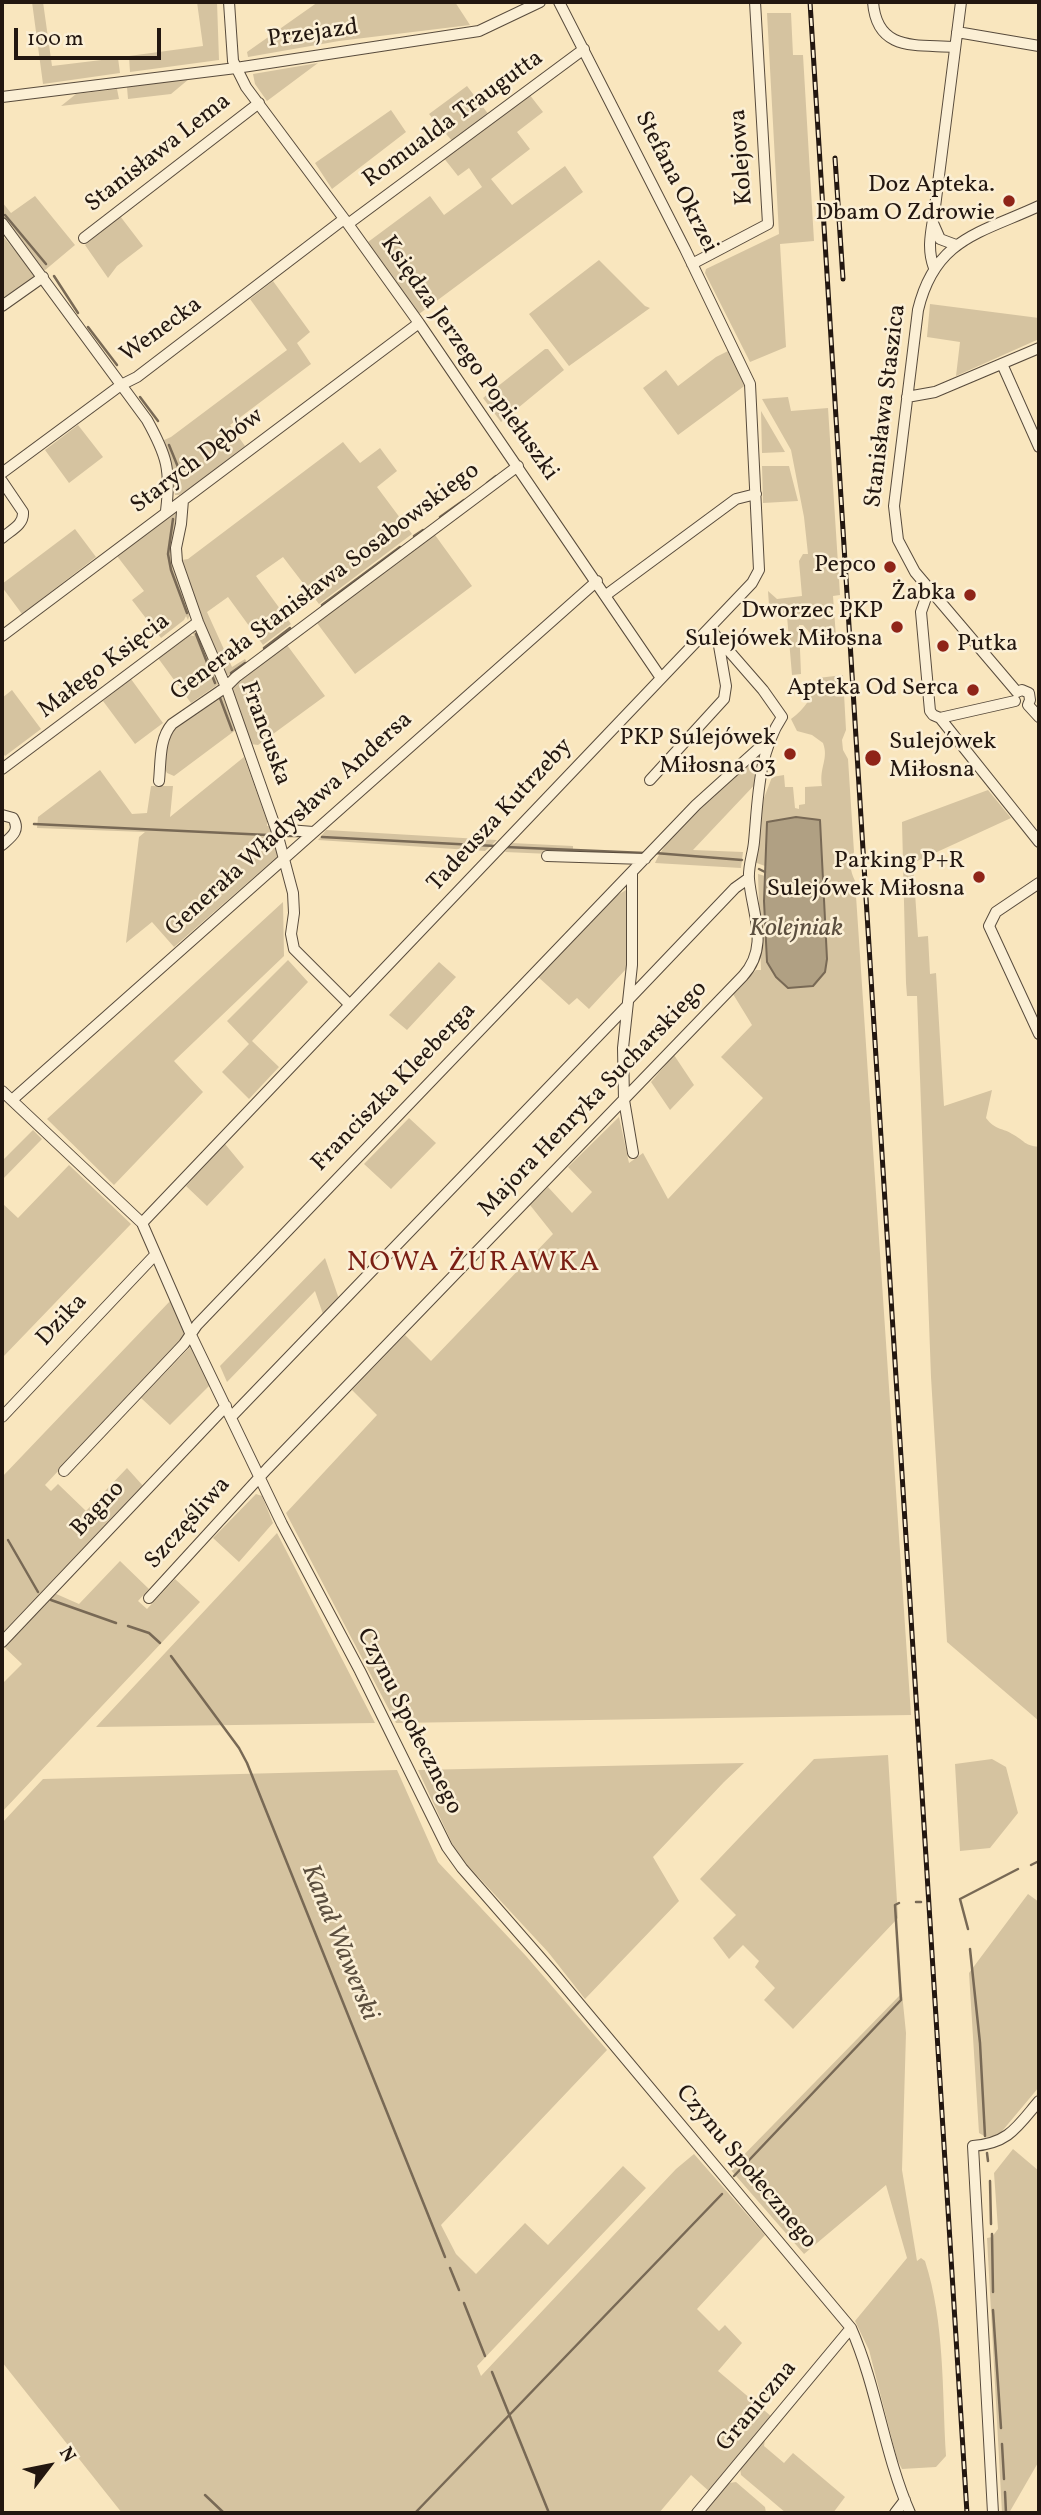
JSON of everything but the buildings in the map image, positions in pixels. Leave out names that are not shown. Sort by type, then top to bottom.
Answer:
[{"type":"street","points":[[229,2],[231,41],[236,68]]},
{"type":"street","name":"Przejazd","points":[[2,97],[236,68],[479,31],[540,2]]},
{"type":"street","name":"Stefana Okrzei","points":[[558,2],[750,384]]},
{"type":"street","name":"Kolejowa","points":[[692,264],[768,224],[755,2]]},
{"type":"street","points":[[873,2],[875,18],[881,28],[900,43],[908,46],[955,47]]},
{"type":"street","name":"Stanisława Staszica","points":[[961,2],[933,223],[929,236],[934,268],[918,310],[894,520],[906,559],[1016,696]]},
{"type":"street","points":[[957,32],[1039,46]]},
{"type":"street","name":"Romualda Traugutta","points":[[346,221],[584,50]]},
{"type":"street","name":"Księdza Jerzego Popiełuszki","points":[[236,68],[246,87],[419,323],[661,678]]},
{"type":"street","name":"Stanisława Lema","points":[[84,239],[259,103]]},
{"type":"street","points":[[934,268],[956,245],[968,237],[1039,206]]},
{"type":"street","name":"Wenecka","points":[[2,473],[121,385],[137,377],[346,221]]},
{"type":"street","points":[[2,223],[147,420],[162,448],[169,470],[166,511]]},
{"type":"street","points":[[933,223],[940,239],[956,245]]},
{"type":"street","points":[[2,306],[43,277]]},
{"type":"street","name":"Starych Dębów","points":[[2,636],[419,323]]},
{"type":"street","points":[[907,397],[935,392],[1039,348]]},
{"type":"street","points":[[1002,364],[1039,447]]},
{"type":"street","name":"Tadeusza Kutrzeby","points":[[142,1223],[752,583],[760,564],[750,384]]},
{"type":"street","name":"Generała Stanisława Sosabowskiego","points":[[159,780],[162,742],[172,724],[226,687],[518,466]]},
{"type":"street","points":[[2,481],[23,516],[20,524],[2,538]]},
{"type":"street","points":[[606,595],[736,499],[756,495]]},
{"type":"street","name":"Francuska","points":[[183,500],[176,548],[177,562],[198,622],[226,687],[276,829],[293,894],[291,934],[294,949],[350,1005]]},
{"type":"street","name":"Generała Władysława Andersa","points":[[12,1100],[597,582]]},
{"type":"street","points":[[929,589],[921,612],[929,707],[1039,842]]},
{"type":"street","name":"Małego Księcia","points":[[2,769],[198,622]]},
{"type":"street","points":[[650,780],[724,699],[726,686],[718,639],[709,628]]},
{"type":"street","name":"Majora Henryka Sucharskiego","points":[[260,1478],[756,960],[757,934],[749,878],[768,747],[782,717],[763,690],[718,639]]},
{"type":"street","points":[[940,718],[1016,696],[1024,691],[1032,699],[1039,717]]},
{"type":"street","name":"Franciszka Kleeberga","points":[[64,1471],[184,1344],[197,1325],[632,872],[704,798],[758,749],[768,747]]},
{"type":"street","points":[[2,815],[13,818],[15,822],[14,835],[2,845]]},
{"type":"street","points":[[276,829],[313,831]]},
{"type":"street","points":[[547,856],[645,859]]},
{"type":"street","points":[[632,872],[632,965],[623,1048],[624,1100],[632,1153]]},
{"type":"street","points":[[232,1416],[735,888],[749,878]]},
{"type":"street","points":[[1039,883],[994,914],[989,926],[1039,1034]]},
{"type":"street","name":"Czynu Społecznego","points":[[2,1091],[142,1223],[191,1335],[260,1478],[420,1789],[447,1847],[851,2328]]},
{"type":"street","name":"Dzika","points":[[2,1417],[155,1255]]},
{"type":"street","name":"Bagno","points":[[2,1642],[226,1406]]},
{"type":"street","name":"Szczęśliwa","points":[[149,1598],[260,1478]]},
{"type":"street","points":[[993,2513],[972,2146],[989,2144],[1009,2136],[1039,2101]]},
{"type":"street","points":[[851,2328],[858,2344],[892,2467],[910,2513]]},
{"type":"street","name":"Graniczna","points":[[697,2513],[851,2328]]},
{"type":"street","points":[[895,2513],[905,2500]]},
{"type":"shaded area","points":[[32,2],[43,2],[52,66],[118,58],[120,73],[43,84]]},
{"type":"shaded area","points":[[197,2],[217,2],[219,60],[130,72],[129,56],[203,46]]},
{"type":"shaded area","points":[[318,2],[455,2],[470,25],[339,41],[248,57],[247,52]]},
{"type":"shaded area","points":[[767,13],[791,13],[793,55],[803,55],[814,241],[780,244],[786,347],[750,362],[705,273],[706,269],[779,234]]},
{"type":"shaded area","points":[[318,63],[267,101],[255,84],[253,74]]},
{"type":"shaded area","points":[[189,79],[171,94],[128,99],[127,87]]},
{"type":"shaded area","points":[[467,86],[489,115],[453,142],[429,114]]},
{"type":"shaded area","points":[[117,89],[119,99],[61,106],[76,94]]},
{"type":"shaded area","points":[[529,94],[543,112],[517,132],[530,149],[491,179],[512,205],[565,166],[583,192],[419,314],[368,242],[430,196],[444,215],[482,187],[469,168],[458,176],[443,157]]},
{"type":"shaded area","points":[[391,110],[406,132],[332,189],[315,163]]},
{"type":"shaded area","points":[[35,196],[75,245],[44,271],[2,216],[2,202],[11,213]]},
{"type":"shaded area","points":[[120,216],[143,246],[117,266],[108,278],[85,245]]},
{"type":"shaded area","points":[[2,235],[35,275],[2,300]]},
{"type":"shaded area","points":[[599,260],[650,308],[569,366],[529,314]]},
{"type":"shaded area","points":[[273,281],[310,332],[297,343],[311,364],[230,425],[245,446],[189,489],[175,495],[173,469],[162,441],[287,350],[250,299]]},
{"type":"shaded area","points":[[930,304],[1039,318],[1039,339],[956,376],[960,342],[927,337]]},
{"type":"shaded area","points":[[548,349],[564,370],[501,422],[483,398]]},
{"type":"shaded area","points":[[731,351],[747,384],[678,435],[643,388],[666,370],[678,386]]},
{"type":"shaded area","points":[[788,397],[791,411],[828,408],[840,595],[833,596],[836,637],[814,638],[803,625],[799,625],[801,674],[792,675],[787,616],[764,617],[763,606],[769,605],[768,591],[777,599],[802,596],[799,561],[803,554],[808,554],[791,450],[762,399]]},
{"type":"shaded area","points":[[761,411],[785,452],[762,453]]},
{"type":"shaded area","points":[[78,425],[103,457],[69,483],[45,450]]},
{"type":"shaded area","points":[[343,442],[360,463],[380,448],[397,471],[377,487],[412,534],[319,604],[283,557],[256,576],[291,624],[263,645],[228,597],[207,612],[232,667],[245,659],[248,664],[231,676],[224,674],[184,573],[182,560],[188,559]]},
{"type":"shaded area","points":[[762,466],[789,466],[798,501],[763,503]]},
{"type":"shaded area","points":[[177,510],[171,554],[191,610],[188,620],[186,616],[161,638],[132,600],[144,591],[117,556]]},
{"type":"shaded area","points":[[75,529],[96,557],[22,614],[2,584]]},
{"type":"shaded area","points":[[435,535],[472,586],[355,674],[317,623]]},
{"type":"shaded area","points":[[192,631],[198,632],[220,683],[191,703],[158,658],[189,635],[194,636]]},
{"type":"shaded area","points":[[287,645],[325,696],[258,745],[251,744],[232,693],[232,685]]},
{"type":"shaded area","points":[[843,675],[846,730],[842,740],[848,759],[854,852],[851,867],[855,881],[911,1715],[396,1723],[286,1513],[377,1415],[352,1390],[405,1335],[431,1361],[553,1234],[530,1205],[548,1187],[572,1213],[592,1192],[568,1167],[619,1117],[629,1163],[643,1153],[668,1199],[763,1098],[721,1057],[752,1025],[733,994],[756,970],[761,970],[758,874],[765,876],[764,901],[827,959],[820,821],[767,822],[765,866],[754,862],[764,798],[772,777],[784,775],[785,787],[793,787],[795,808],[799,809],[799,805],[805,804],[805,787],[822,786],[825,754],[823,743],[812,735],[797,731],[791,719],[808,701],[818,678]]},
{"type":"shaded area","points":[[131,679],[163,723],[135,744],[103,701]]},
{"type":"shaded area","points":[[12,690],[41,729],[5,756],[2,752],[2,698]]},
{"type":"shaded area","points":[[222,694],[237,729],[174,776],[167,773],[163,765],[170,732]]},
{"type":"shaded area","points":[[244,757],[267,826],[272,826],[278,856],[174,947],[152,922],[126,943],[139,837],[145,832],[37,828],[38,817],[100,770],[132,814],[147,813],[151,786],[173,786],[170,817]]},
{"type":"shaded area","points":[[750,763],[761,778],[693,850],[743,852],[741,868],[655,863],[684,823]]},
{"type":"shaded area","points":[[988,790],[1011,818],[913,863],[918,937],[928,936],[930,974],[936,973],[944,1106],[992,1090],[986,1118],[996,1127],[1039,1147],[1039,1721],[947,1642],[931,1377],[917,996],[907,996],[906,983],[902,822]]},
{"type":"shaded area","points":[[326,830],[497,840],[485,851],[318,840]]},
{"type":"shaded area","points":[[511,843],[573,846],[573,855],[505,852]]},
{"type":"shaded area","points":[[626,890],[626,969],[589,1009],[577,998],[569,1005],[536,975],[609,900]]},
{"type":"shaded area","points":[[283,902],[284,956],[174,1061],[203,1092],[114,1185],[47,1119]]},
{"type":"shaded area","points":[[288,960],[308,982],[252,1041],[279,1067],[249,1099],[222,1072],[249,1044],[227,1021]]},
{"type":"shaded area","points":[[439,962],[456,977],[407,1030],[389,1015]]},
{"type":"shaded area","points":[[674,1055],[694,1085],[670,1110],[651,1082]]},
{"type":"shaded area","points":[[409,1118],[436,1143],[391,1189],[364,1164]]},
{"type":"shaded area","points":[[33,1130],[42,1139],[2,1180],[2,1161]]},
{"type":"shaded area","points":[[225,1144],[244,1167],[207,1206],[186,1186]]},
{"type":"shaded area","points":[[69,1165],[131,1224],[2,1358],[2,1203],[18,1218]]},
{"type":"shaded area","points":[[325,1258],[339,1299],[328,1309],[328,1313],[324,1317],[315,1291],[227,1382],[220,1366]]},
{"type":"shaded area","points":[[171,1300],[186,1335],[45,1485],[51,1491],[58,1484],[86,1511],[127,1468],[144,1487],[2,1635],[2,1477]]},
{"type":"shaded area","points":[[191,1346],[210,1385],[170,1425],[141,1398]]},
{"type":"shaded area","points":[[256,1494],[262,1496],[273,1523],[239,1562],[213,1538]]},
{"type":"shaded area","points":[[277,1533],[375,1723],[96,1727]]},
{"type":"shaded area","points":[[120,1561],[149,1589],[138,1601],[147,1609],[175,1579],[200,1602],[2,1812],[2,1684],[22,1664],[3,1646],[54,1593],[79,1604]]},
{"type":"shaded area","points":[[888,1755],[898,1918],[793,2029],[764,2000],[775,1988],[755,1967],[759,1961],[743,1945],[729,1959],[713,1938],[736,1915],[700,1879],[814,1759]]},
{"type":"shaded area","points":[[992,1759],[1006,1767],[1018,1813],[990,1848],[960,1851],[955,1764]]},
{"type":"shaded area","points":[[744,1763],[653,1857],[679,1901],[585,1999],[548,1952],[457,1854],[418,1770]]},
{"type":"shaded area","points":[[397,1770],[438,1862],[526,1956],[607,2050],[441,2225],[456,2254],[476,2274],[525,2223],[548,2245],[623,2166],[646,2188],[477,2366],[481,2376],[676,2169],[694,2154],[765,2235],[697,2309],[719,2331],[725,2325],[742,2343],[718,2371],[772,2417],[711,2493],[691,2475],[659,2513],[122,2513],[2,2362],[2,1823],[43,1779]]},
{"type":"shaded area","points":[[1028,1894],[1039,1902],[1039,2087],[998,2136],[986,2137],[979,2133],[969,1973]]},
{"type":"shaded area","points":[[902,1993],[906,2033],[902,2170],[917,2261],[921,2258],[925,2261],[936,2308],[942,2357],[946,2456],[936,2467],[902,2469],[897,2459],[869,2350],[855,2321],[907,2258],[886,2185],[804,2254],[730,2169]]},
{"type":"shaded area","points":[[1013,2149],[1039,2171],[1039,2461],[1009,2513],[1002,2513],[987,2238],[992,2237],[998,2229],[994,2173]]},
{"type":"shaded area","points":[[765,2439],[764,2446],[784,2463],[793,2453],[845,2497],[833,2513],[786,2513],[741,2475],[740,2468]]},
{"type":"shaded area","points":[[736,2482],[765,2507],[766,2513],[704,2513],[729,2483]]},
{"type":"water","name":"Kolejniak","points":[[796,817],[820,820],[827,959],[825,972],[813,986],[788,988],[776,977],[767,962],[764,901],[767,822]]},
{"type":"waterway","points":[[5,215],[46,264]]},
{"type":"waterway","points":[[54,276],[78,313]]},
{"type":"waterway","points":[[88,327],[117,365]]},
{"type":"waterway","points":[[140,397],[158,421]]},
{"type":"waterway","points":[[169,445],[178,467],[177,492]]},
{"type":"waterway","points":[[487,483],[496,476]]},
{"type":"waterway","points":[[440,517],[464,500]]},
{"type":"waterway","points":[[173,519],[168,554],[187,613]]},
{"type":"waterway","points":[[414,536],[423,530]]},
{"type":"waterway","points":[[322,605],[400,547]]},
{"type":"waterway","points":[[264,648],[290,628]]},
{"type":"waterway","points":[[196,634],[215,683]]},
{"type":"waterway","points":[[231,673],[245,663]]},
{"type":"waterway","points":[[220,698],[232,730]]},
{"type":"waterway","points":[[34,824],[268,835]]},
{"type":"waterway","points":[[288,836],[299,836]]},
{"type":"waterway","points":[[322,837],[495,846]]},
{"type":"waterway","points":[[505,847],[645,853]]},
{"type":"waterway","points":[[655,853],[742,860]]},
{"type":"waterway","points":[[759,869],[765,872]]},
{"type":"waterway","name":"Kanał Wawerski","points":[[8,1540],[38,1592]]},
{"type":"waterway","name":"Kanał Wawerski","points":[[51,1600],[116,1623]]},
{"type":"waterway","name":"Kanał Wawerski","points":[[128,1626],[149,1633],[160,1643]]},
{"type":"waterway","name":"Kanał Wawerski","points":[[171,1656],[239,1748],[247,1763],[445,2257]]},
{"type":"waterway","points":[[1031,1865],[1039,1861]]},
{"type":"waterway","points":[[968,1929],[960,1899],[1018,1869]]},
{"type":"waterway","points":[[916,1902],[921,1902]]},
{"type":"waterway","points":[[734,2176],[901,2000],[895,1905],[899,1903]]},
{"type":"waterway","points":[[970,1949],[980,2043],[985,2136]]},
{"type":"waterway","points":[[987,2153],[988,2161]]},
{"type":"waterway","points":[[990,2181],[991,2224]]},
{"type":"waterway","points":[[415,2513],[722,2194]]},
{"type":"waterway","points":[[992,2234],[993,2292]]},
{"type":"waterway","name":"Kanał Wawerski","points":[[450,2268],[459,2290]]},
{"type":"waterway","name":"Kanał Wawerski","points":[[464,2303],[485,2356]]},
{"type":"waterway","points":[[993,2310],[1001,2428]]},
{"type":"waterway","name":"Kanał Wawerski","points":[[492,2372],[549,2513]]},
{"type":"waterway","points":[[1002,2444],[1004,2479]]},
{"type":"waterway","points":[[1005,2492],[1006,2513]]},
{"type":"waterway","points":[[205,2495],[224,2513]]},
{"type":"railway","points":[[810,2],[967,2513]]},
{"type":"railway","points":[[835,158],[843,279]]},
{"type":"place","name":"Doz Apteka. Dbam O Zdrowie","points":[[1009,201]]},
{"type":"place","name":"Pepco","points":[[890,567]]},
{"type":"place","name":"Żabka","points":[[970,595]]},
{"type":"place","name":"Dworzec PKP Sulejówek Miłosna","points":[[897,627]]},
{"type":"place","name":"Putka","points":[[943,646]]},
{"type":"place","name":"Apteka Od Serca","points":[[973,690]]},
{"type":"place","name":"PKP Sulejówek Miłosna 03","points":[[790,754]]},
{"type":"place","name":"Sulejówek Miłosna","points":[[873,758]]},
{"type":"place","name":"Parking P+R Sulejówek Miłosna","points":[[979,877]]},
{"type":"district","name":"NOWA ŻURAWKA","points":[[474,1265]]}]
